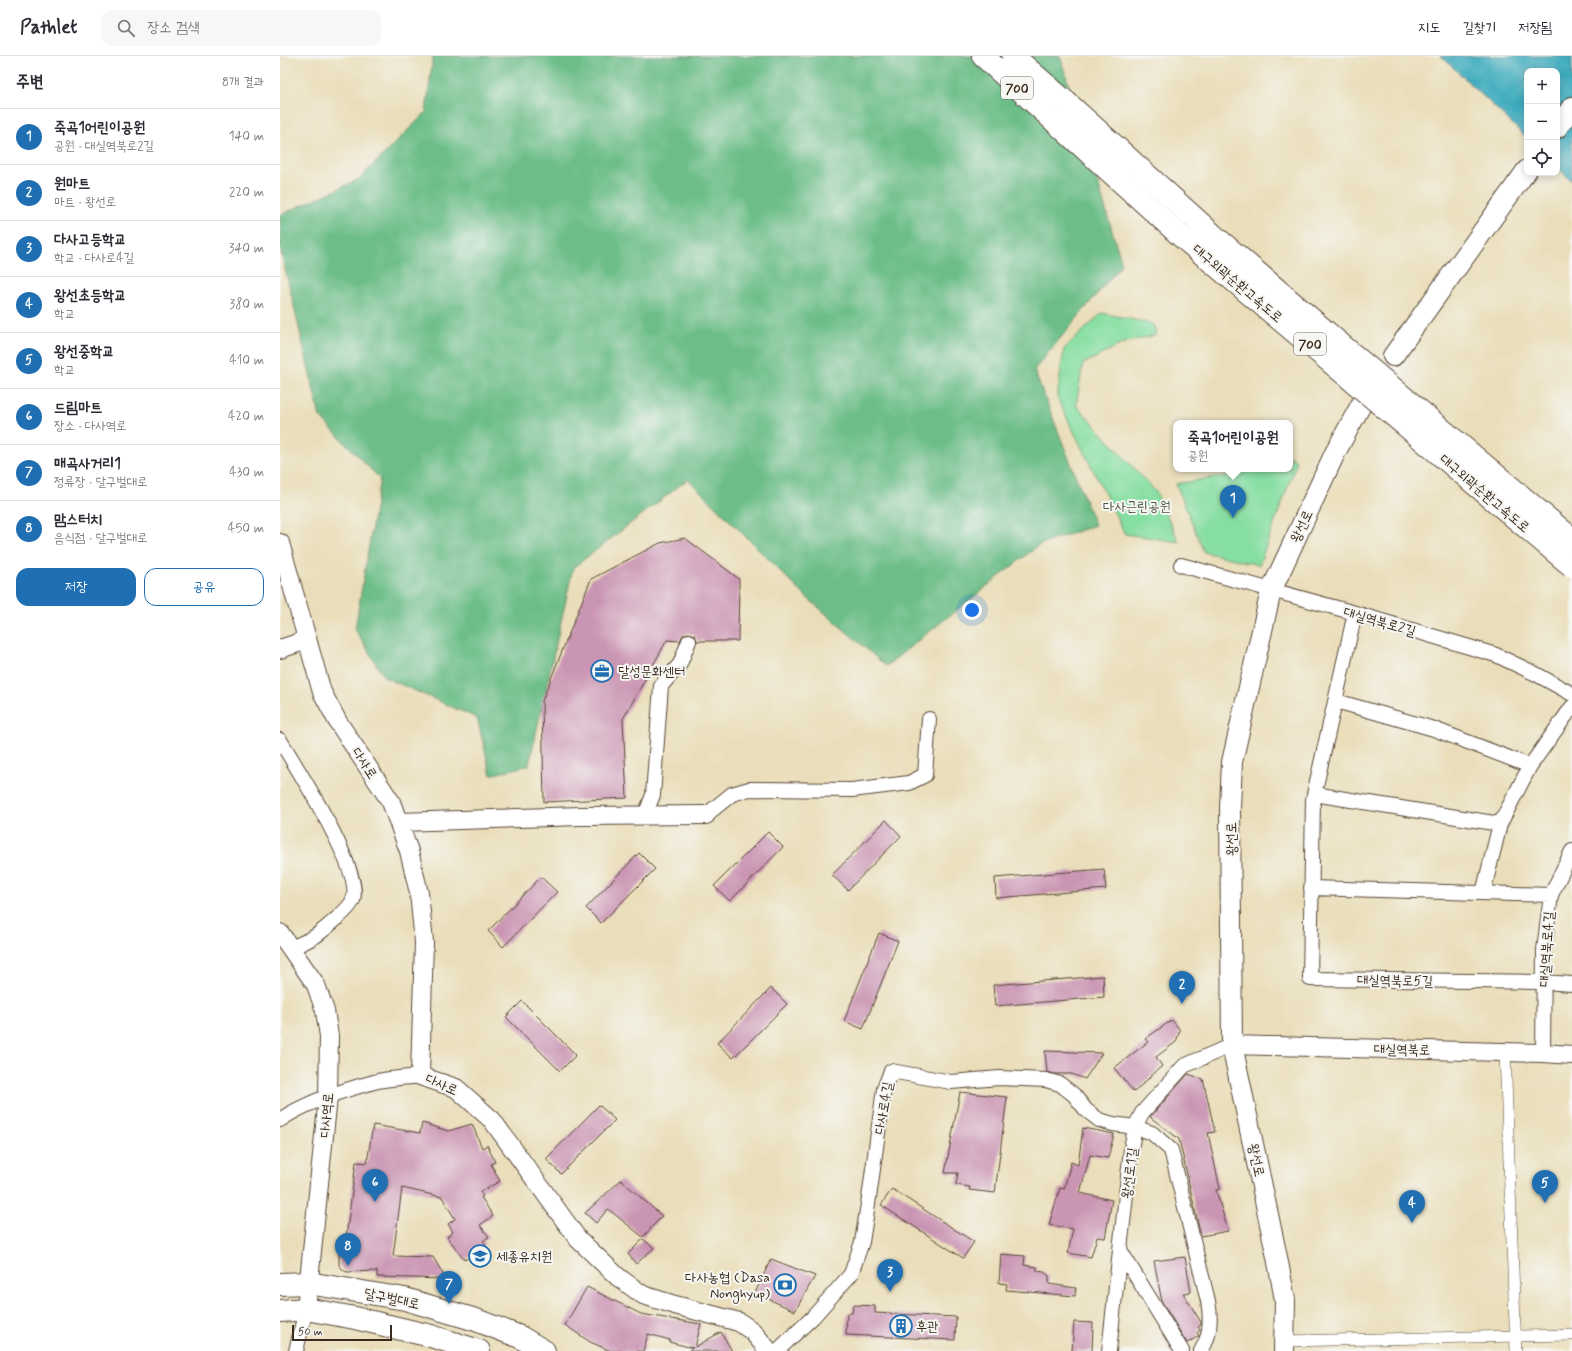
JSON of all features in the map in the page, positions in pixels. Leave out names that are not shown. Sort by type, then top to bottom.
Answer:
[{"type":"main road","name":"대구외곽순환고속도로","points":[[983,56],[1181,236],[1572,566]]},
{"type":"main road","name":"대구외곽순환고속도로","points":[[1013,56],[1224,244],[1572,539]]},
{"type":"main road","points":[[1560,124],[1572,107]]},
{"type":"main road","points":[[1393,356],[1524,174]]},
{"type":"main road","name":"왕선로","points":[[1285,1346],[1285,1300],[1232,1045],[1230,808],[1232,762],[1271,591],[1335,453],[1362,403],[1374,385]]},
{"type":"main road","name":"달구벌대로","points":[[280,1284],[308,1284],[406,1299],[484,1323],[520,1337],[544,1351]]},
{"type":"main road","name":"달구벌대로","points":[[280,1311],[306,1309],[355,1318],[431,1336],[479,1351]]},
{"type":"street","name":"왕선로","points":[[1374,385],[1393,356]]},
{"type":"street","name":"다사로","points":[[280,543],[322,692],[338,722],[391,802],[409,851],[419,893],[424,942],[420,1076],[456,1088],[492,1120],[578,1239],[618,1277],[643,1295],[739,1322],[752,1331],[769,1351]]},
{"type":"street","name":"대실역북로2길","points":[[1181,565],[1496,655],[1536,674],[1572,694]]},
{"type":"street","name":"대실역북로5길","points":[[1355,614],[1313,799],[1310,979],[1543,982],[1572,984]]},
{"type":"street","points":[[280,649],[307,640]]},
{"type":"street","points":[[645,815],[653,795],[661,686],[680,664],[689,641]]},
{"type":"street","points":[[1336,701],[1434,729],[1530,766]]},
{"type":"street","points":[[1483,893],[1500,824],[1530,766],[1572,706]]},
{"type":"street","points":[[399,822],[574,816],[706,815],[732,794],[749,790],[852,790],[909,783],[925,775],[929,741],[929,719]]},
{"type":"street","points":[[280,740],[333,830],[348,869],[353,887],[353,901],[346,909],[316,935],[298,945]]},
{"type":"street","points":[[1314,794],[1500,824]]},
{"type":"street","name":"대실역북로4길","points":[[1543,1053],[1544,950],[1551,895],[1572,851]]},
{"type":"street","points":[[1312,888],[1551,895]]},
{"type":"street","name":"다사역로","points":[[280,933],[316,985],[325,1010],[329,1036],[328,1097],[306,1309]]},
{"type":"street","name":"대실역북로","points":[[1232,1045],[1572,1055]]},
{"type":"street","name":"왕선로1길","points":[[1110,1351],[1131,1149],[1135,1127],[1142,1113],[1184,1066],[1232,1045]]},
{"type":"street","points":[[1505,1052],[1516,1351]]},
{"type":"street","name":"다사로4길","points":[[777,1351],[813,1317],[851,1274],[862,1242],[884,1088],[890,1071],[951,1082],[999,1078],[1046,1080],[1060,1084],[1074,1095],[1086,1110],[1099,1120],[1113,1124],[1135,1127]]},
{"type":"street","points":[[280,1120],[288,1114],[328,1097],[376,1081],[420,1076]]},
{"type":"street","points":[[1135,1127],[1152,1133],[1171,1150],[1210,1317],[1208,1336],[1201,1351]]},
{"type":"street","points":[[1120,1250],[1182,1351]]},
{"type":"street","points":[[296,1351],[306,1309]]},
{"type":"street","points":[[1285,1346],[1572,1335]]},
{"type":"green space","points":[[433,56],[1060,56],[1122,264],[1034,370],[1095,525],[1039,545],[886,666],[803,594],[688,479],[573,568],[529,765],[491,775],[477,718],[384,677],[355,629],[380,479],[320,417],[280,247],[280,215],[358,180],[426,112]]},
{"type":"green space","name":"다사근린공원","points":[[1102,313],[1153,324],[1156,335],[1124,343],[1083,364],[1076,405],[1156,492],[1179,542],[1125,534],[1057,398],[1064,349]]},
{"type":"green space","points":[[1293,459],[1297,462],[1259,565],[1204,552],[1176,484],[1234,474],[1236,472],[1293,472]]},
{"type":"water","points":[[1441,56],[1572,56],[1572,181],[1560,170],[1560,68],[1524,68],[1524,135]]},
{"type":"building","name":"달성문화센터","points":[[685,538],[739,579],[738,641],[697,641],[695,635],[688,633],[683,635],[680,641],[667,640],[623,719],[627,798],[544,802],[542,701],[591,579],[660,543]]},
{"type":"building","points":[[886,820],[901,836],[848,890],[832,875]]},
{"type":"building","points":[[768,832],[783,847],[730,901],[714,886]]},
{"type":"building","points":[[639,853],[655,869],[601,923],[586,908]]},
{"type":"building","points":[[1104,869],[1106,889],[996,898],[995,878]]},
{"type":"building","points":[[541,877],[557,892],[503,947],[488,931]]},
{"type":"building","points":[[879,933],[898,941],[863,1029],[844,1021]]},
{"type":"building","points":[[1103,976],[1104,997],[995,1006],[993,985]]},
{"type":"building","points":[[771,988],[787,1004],[733,1058],[717,1043]]},
{"type":"building","points":[[522,1001],[576,1055],[560,1071],[506,1017]]},
{"type":"building","points":[[1172,1020],[1180,1030],[1176,1042],[1156,1057],[1162,1066],[1134,1092],[1114,1068],[1148,1042],[1145,1039]]},
{"type":"building","points":[[1045,1051],[1102,1053],[1085,1079],[1072,1074],[1055,1074],[1047,1072]]},
{"type":"building","points":[[1188,1074],[1203,1079],[1215,1132],[1208,1133],[1220,1189],[1216,1190],[1228,1231],[1201,1236],[1179,1139],[1150,1117]]},
{"type":"building","points":[[960,1092],[1007,1097],[995,1193],[969,1190],[970,1187],[956,1185],[958,1173],[945,1173]]},
{"type":"building","points":[[599,1105],[615,1120],[561,1174],[546,1159]]},
{"type":"building","points":[[422,1123],[448,1131],[472,1124],[482,1148],[487,1145],[495,1162],[491,1164],[500,1181],[480,1192],[483,1196],[481,1197],[493,1216],[480,1225],[489,1237],[483,1241],[486,1244],[465,1260],[447,1237],[453,1232],[448,1224],[455,1219],[442,1197],[402,1188],[393,1256],[433,1257],[446,1279],[377,1277],[377,1271],[347,1272],[343,1270],[339,1265],[339,1252],[344,1252],[356,1162],[367,1163],[373,1125],[420,1133]]},
{"type":"building","points":[[1083,1128],[1114,1134],[1108,1158],[1090,1155],[1080,1193],[1112,1200],[1105,1238],[1097,1237],[1091,1257],[1068,1253],[1073,1229],[1049,1225],[1060,1188],[1064,1189],[1071,1162],[1078,1165]]},
{"type":"building","points":[[621,1180],[662,1216],[643,1237],[608,1209],[596,1223],[585,1213]]},
{"type":"building","points":[[892,1189],[974,1242],[963,1258],[881,1205]]},
{"type":"building","points":[[643,1239],[654,1248],[636,1264],[628,1254]]},
{"type":"building","points":[[1001,1254],[1025,1256],[1024,1265],[1037,1267],[1037,1271],[1044,1272],[1049,1276],[1049,1284],[1076,1288],[1075,1296],[1006,1290],[1007,1284],[999,1283]]},
{"type":"building","points":[[1185,1257],[1191,1292],[1183,1293],[1201,1322],[1201,1325],[1198,1327],[1200,1330],[1197,1333],[1199,1336],[1187,1343],[1162,1302],[1154,1261]]},
{"type":"building","name":"다사농협 (Dasa Nonghyup)","points":[[771,1259],[815,1276],[795,1311],[755,1293]]},
{"type":"building","points":[[587,1287],[641,1314],[701,1324],[695,1347],[721,1332],[732,1351],[688,1351],[693,1348],[669,1342],[670,1340],[648,1334],[643,1351],[611,1351],[590,1342],[565,1325]]},
{"type":"building","name":"후관","points":[[853,1305],[875,1306],[875,1313],[956,1317],[955,1340],[846,1335],[847,1313],[852,1313]]},
{"type":"building","points":[[1074,1322],[1093,1323],[1092,1351],[1072,1351]]},
{"type":"place","name":"죽곡1어린이공원","points":[[1233,518]]},
{"type":"place","name":"달성문화센터","points":[[602,671]]},
{"type":"place","name":"원마트","points":[[1182,1004]]},
{"type":"place","name":"드림마트","points":[[375,1202]]},
{"type":"place","name":"왕선중학교","points":[[1545,1203]]},
{"type":"place","name":"왕선초등학교","points":[[1412,1223]]},
{"type":"place","name":"세종유치원","points":[[480,1256]]},
{"type":"place","name":"맘스터치","points":[[348,1266]]},
{"type":"place","name":"다사농협 (Dasa Nonghyup)","points":[[785,1285]]},
{"type":"place","name":"다사고등학교","points":[[890,1292]]},
{"type":"place","name":"매곡사거리1","points":[[449,1304]]},
{"type":"place","name":"후관","points":[[901,1326]]}]
